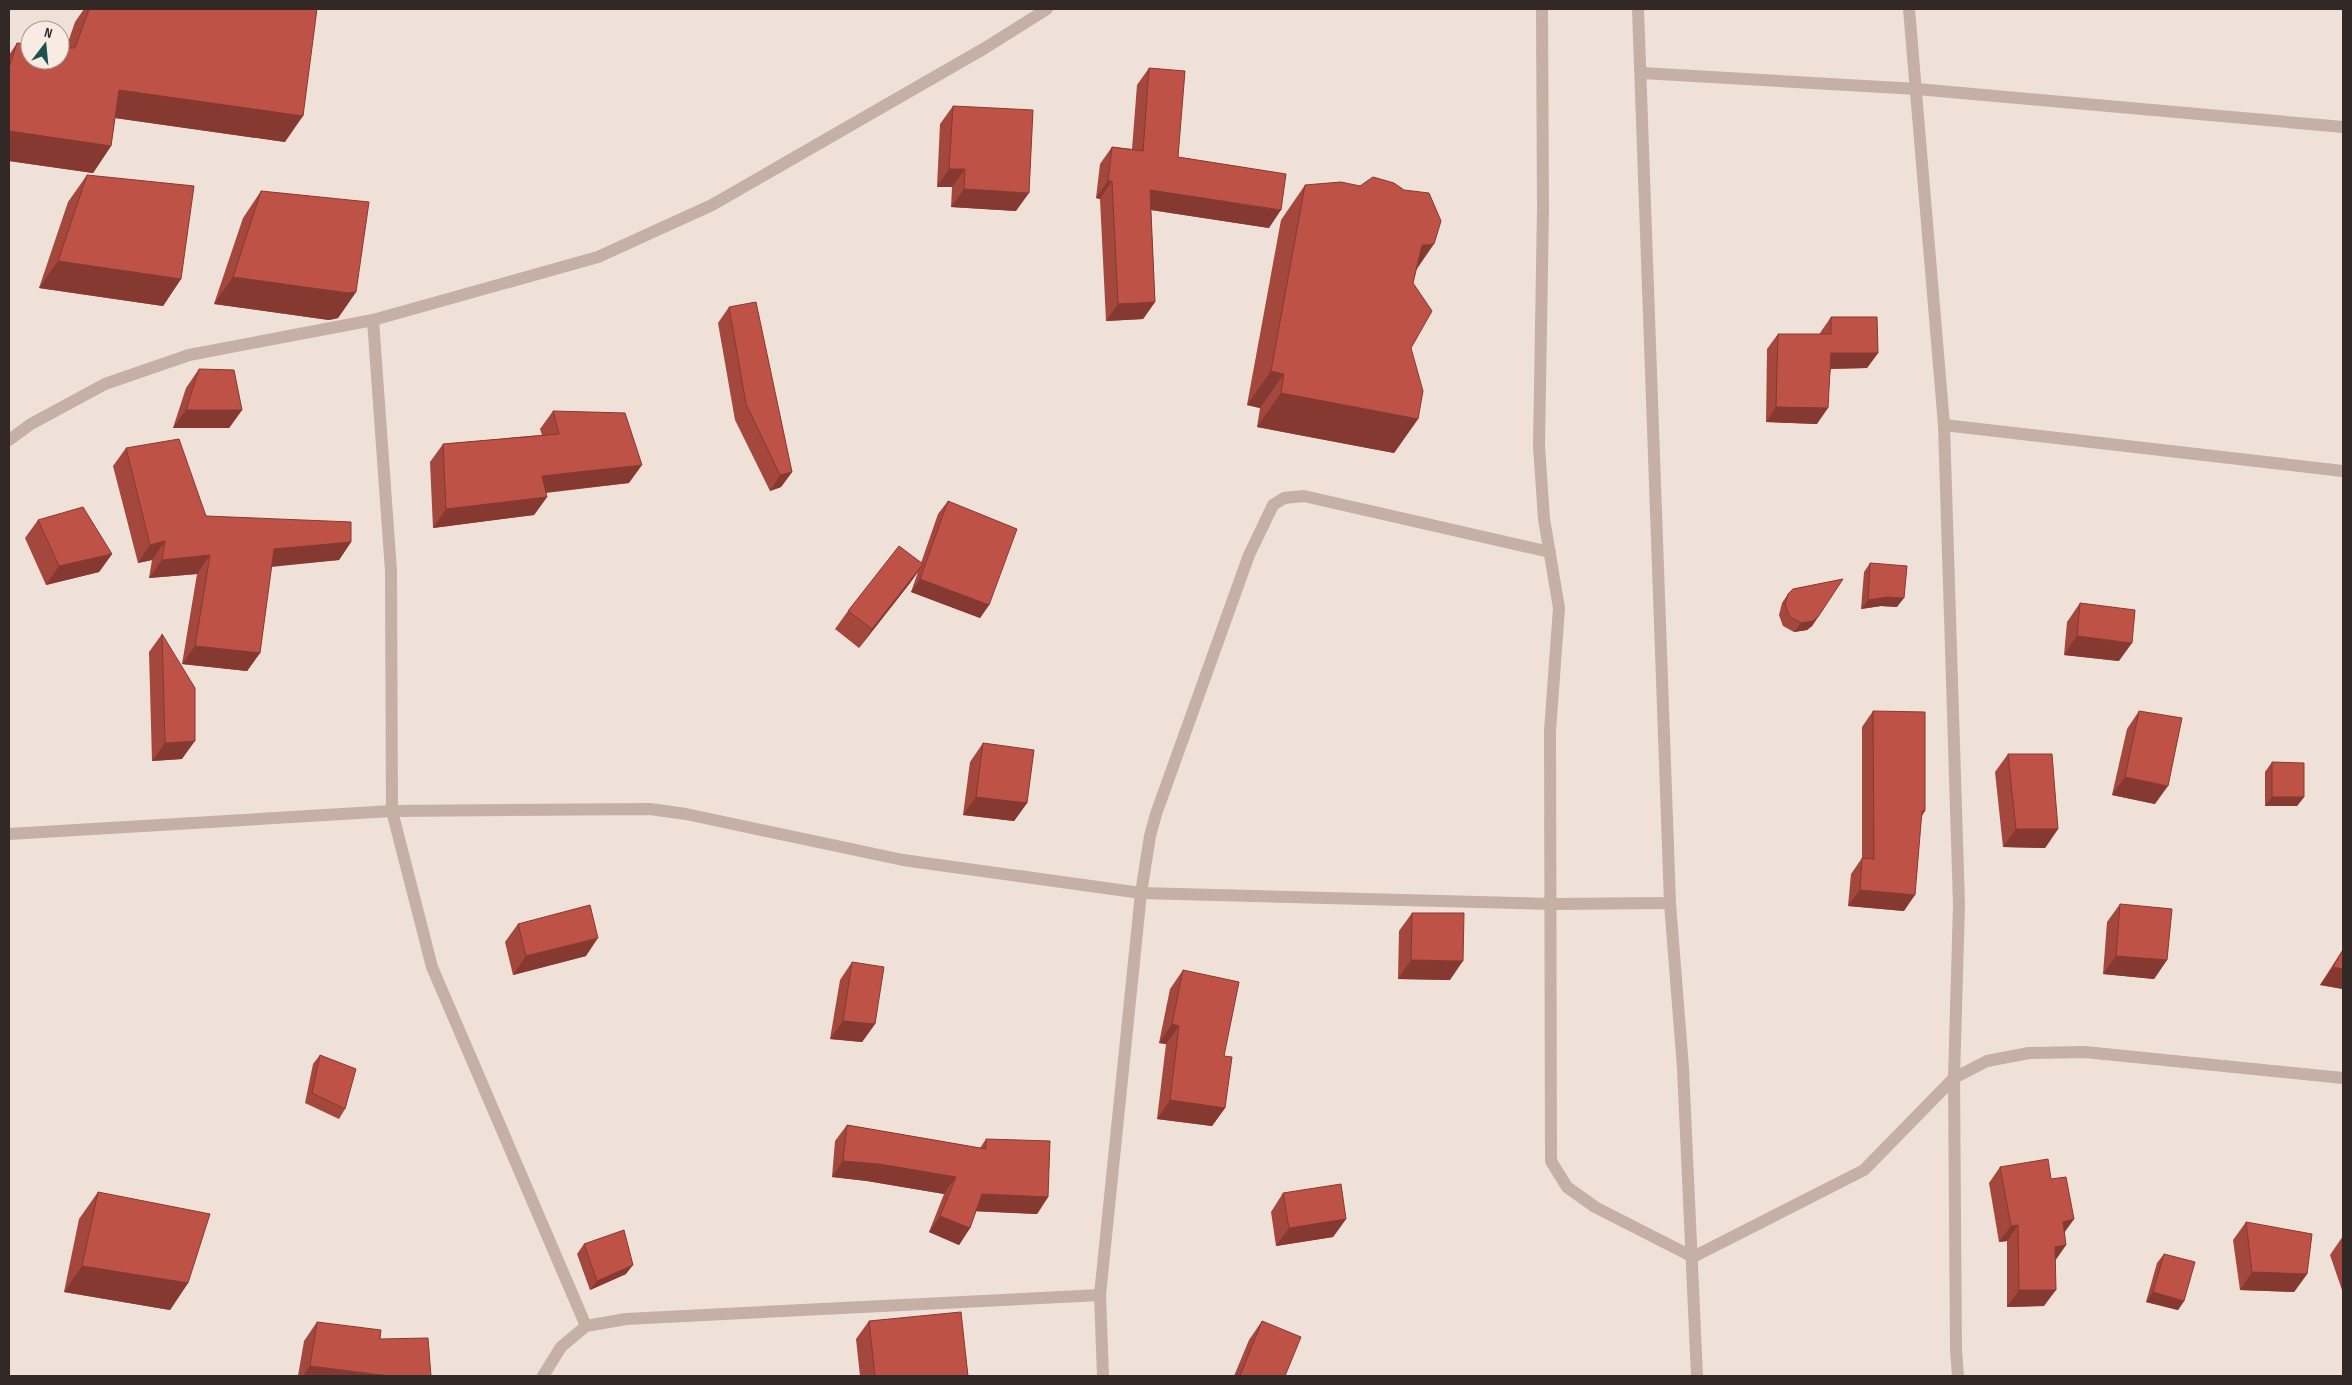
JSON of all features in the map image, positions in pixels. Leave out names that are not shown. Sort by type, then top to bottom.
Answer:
[{"type":"street","points":[[9,440],[31,424],[104,384],[189,354],[373,320],[598,257],[712,205],[985,48],[1047,9]]},
{"type":"street","points":[[1542,9],[1544,209],[1539,446],[1544,519],[1559,608],[1550,732],[1551,1161],[1567,1187],[1595,1207],[1693,1257]]},
{"type":"street","points":[[1638,9],[1642,73],[1670,903],[1683,1068],[1697,1376]]},
{"type":"street","points":[[1909,9],[1944,425],[1959,905],[1954,1078],[1956,1350],[1958,1376]]},
{"type":"street","points":[[1642,73],[1917,89],[2343,127]]},
{"type":"street","points":[[373,320],[391,571],[392,811],[432,967],[586,1326]]},
{"type":"street","points":[[1944,425],[2343,471]]},
{"type":"street","points":[[1103,1376],[1100,1295],[1141,893],[1150,836],[1156,814],[1249,555],[1273,505],[1284,498],[1304,496],[1550,552]]},
{"type":"street","points":[[9,834],[392,811],[650,810],[696,816],[903,860],[1141,893],[1551,904],[1670,903]]},
{"type":"street","points":[[1693,1257],[1864,1170],[1954,1078],[1987,1061],[2029,1053],[2085,1052],[2343,1078]]},
{"type":"street","points":[[543,1376],[561,1347],[586,1326],[626,1319],[1100,1295]]},
{"type":"building","points":[[89,9],[317,9],[303,116],[119,90],[111,146],[9,131],[9,68],[17,43],[20,43],[20,70],[70,70],[70,48],[75,48]]},
{"type":"building","points":[[1149,68],[1185,71],[1178,157],[1286,174],[1281,210],[1150,190],[1155,302],[1118,304],[1112,181],[1108,181],[1112,147],[1143,151]]},
{"type":"building","points":[[953,106],[1033,110],[1029,193],[964,189],[965,169],[949,169]]},
{"type":"building","points":[[87,175],[194,186],[181,279],[58,261]]},
{"type":"building","points":[[1373,177],[1394,183],[1404,190],[1429,193],[1441,221],[1434,244],[1422,245],[1413,283],[1432,311],[1411,348],[1423,391],[1418,419],[1281,393],[1284,374],[1271,371],[1305,185],[1341,182],[1360,186]]},
{"type":"building","points":[[261,191],[369,202],[356,292],[348,293],[233,277]]},
{"type":"building","points":[[756,302],[792,472],[780,475],[746,404],[729,307]]},
{"type":"building","points":[[1831,317],[1877,317],[1878,353],[1831,353],[1828,408],[1776,407],[1778,334],[1831,334]]},
{"type":"building","points":[[199,369],[234,370],[242,410],[186,410]]},
{"type":"building","points":[[553,411],[625,413],[642,465],[542,476],[547,497],[446,509],[443,444],[559,434]]},
{"type":"building","points":[[179,439],[206,516],[351,522],[351,542],[274,549],[260,653],[195,646],[210,555],[162,560],[165,541],[150,545],[126,448]]},
{"type":"building","points":[[948,501],[1017,529],[989,605],[920,579]]},
{"type":"building","points":[[83,507],[112,554],[59,566],[38,520]]},
{"type":"building","points":[[899,546],[923,564],[872,629],[848,611]]},
{"type":"building","points":[[1870,563],[1907,566],[1904,598],[1887,597],[1868,600]]},
{"type":"building","points":[[1843,579],[1818,617],[1813,621],[1801,623],[1790,617],[1785,605],[1788,594],[1793,589]]},
{"type":"building","points":[[2080,603],[2135,610],[2132,643],[2077,636]]},
{"type":"building","points":[[162,634],[195,688],[195,741],[165,743]]},
{"type":"building","points":[[1873,711],[1925,712],[1925,811],[1922,811],[1915,895],[1860,890],[1862,858],[1874,859]]},
{"type":"building","points":[[2139,711],[2182,718],[2168,786],[2125,777]]},
{"type":"building","points":[[983,743],[1034,750],[1027,803],[976,797]]},
{"type":"building","points":[[2008,754],[2052,754],[2058,829],[2016,829]]},
{"type":"building","points":[[2272,762],[2304,763],[2304,797],[2272,797]]},
{"type":"building","points":[[2120,904],[2172,909],[2167,960],[2116,956]]},
{"type":"building","points":[[590,905],[598,938],[526,956],[518,924]]},
{"type":"building","points":[[1412,913],[1464,913],[1463,961],[1411,960]]},
{"type":"building","points":[[2343,950],[2343,969],[2333,967]]},
{"type":"building","points":[[852,962],[884,967],[875,1024],[843,1021]]},
{"type":"building","points":[[1183,970],[1239,982],[1224,1056],[1232,1057],[1225,1108],[1170,1100],[1179,1026],[1172,1024]]},
{"type":"building","points":[[320,1055],[356,1069],[345,1109],[312,1093]]},
{"type":"building","points":[[847,1125],[986,1149],[986,1139],[1050,1141],[1048,1197],[982,1194],[970,1228],[940,1216],[956,1177],[879,1164],[843,1161]]},
{"type":"building","points":[[2048,1159],[2051,1179],[2066,1177],[2074,1219],[2063,1222],[2066,1245],[2055,1247],[2056,1290],[2019,1290],[2018,1225],[2011,1226],[2000,1167]]},
{"type":"building","points":[[1341,1184],[1346,1219],[1289,1228],[1283,1193]]},
{"type":"building","points":[[98,1192],[210,1214],[188,1283],[82,1266]]},
{"type":"building","points":[[2246,1222],[2312,1234],[2307,1274],[2252,1272]]},
{"type":"building","points":[[624,1230],[633,1265],[597,1281],[584,1244]]},
{"type":"building","points":[[2164,1254],[2195,1262],[2184,1301],[2153,1292]]},
{"type":"building","points":[[961,1312],[968,1376],[875,1376],[869,1321]]},
{"type":"building","points":[[1262,1321],[1301,1337],[1285,1376],[1240,1376]]},
{"type":"building","points":[[317,1322],[381,1330],[380,1339],[428,1338],[431,1376],[389,1376],[310,1366]]}]
